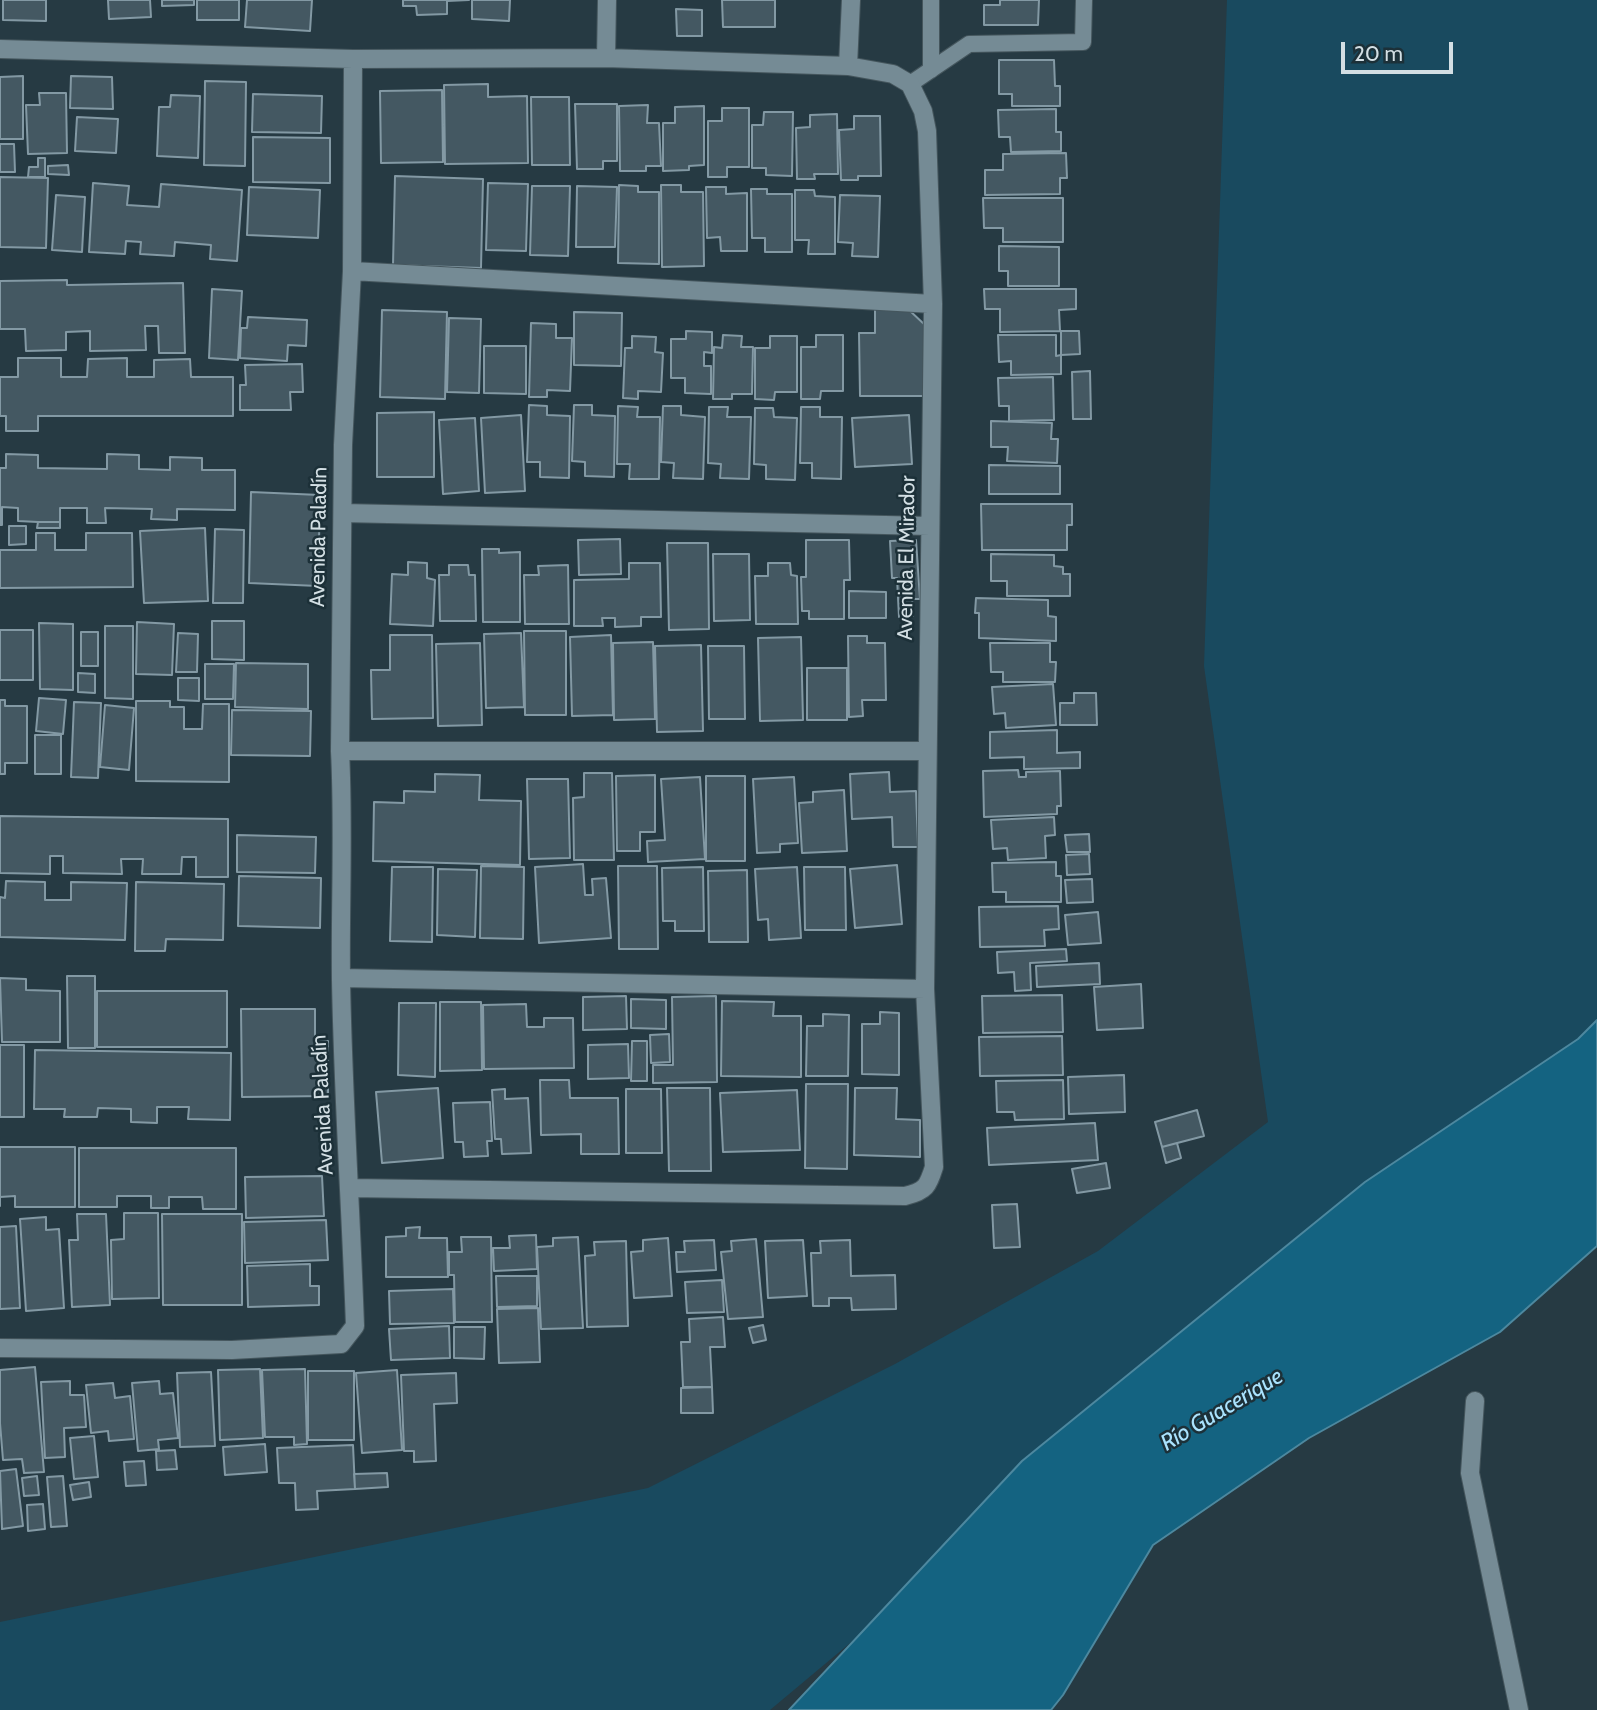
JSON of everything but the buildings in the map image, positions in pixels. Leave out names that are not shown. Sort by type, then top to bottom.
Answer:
[{"type":"street","points":[[606,58],[607,0]]},
{"type":"street","points":[[848,66],[851,0]]},
{"type":"street","points":[[0,49],[353,59],[606,58],[848,66],[893,74],[911,83]]},
{"type":"street","name":"Avenida Paladín","points":[[0,1348],[232,1350],[341,1344],[355,1326],[350,1188],[345,1141],[341,978],[343,445],[352,271],[353,59]]},
{"type":"street","name":"Avenida El Mirador","points":[[350,1188],[905,1196],[928,1186],[934,1167],[925,989],[933,304],[927,131],[923,111],[911,83]]},
{"type":"street","points":[[352,271],[933,304]]},
{"type":"street","points":[[343,513],[930,526]]},
{"type":"street","points":[[341,751],[927,751]]},
{"type":"street","points":[[341,978],[925,989]]},
{"type":"street","points":[[1475,1401],[1469,1473],[1519,1710]]},
{"type":"lane","points":[[931,0],[931,70]]},
{"type":"lane","points":[[911,83],[969,44],[1083,41],[1084,0]]},
{"type":"shaded area","points":[[1227,0],[1597,0],[1597,1078],[954,1556],[770,1710],[0,1710],[0,1622],[648,1488],[895,1364],[1098,1251],[1268,1122],[1204,666]]},
{"type":"water","name":"Río Guacerique","points":[[1597,1020],[1597,1246],[1500,1332],[1309,1438],[1153,1545],[1063,1695],[1051,1710],[789,1710],[1022,1461],[1365,1182],[1578,1039]]}]
